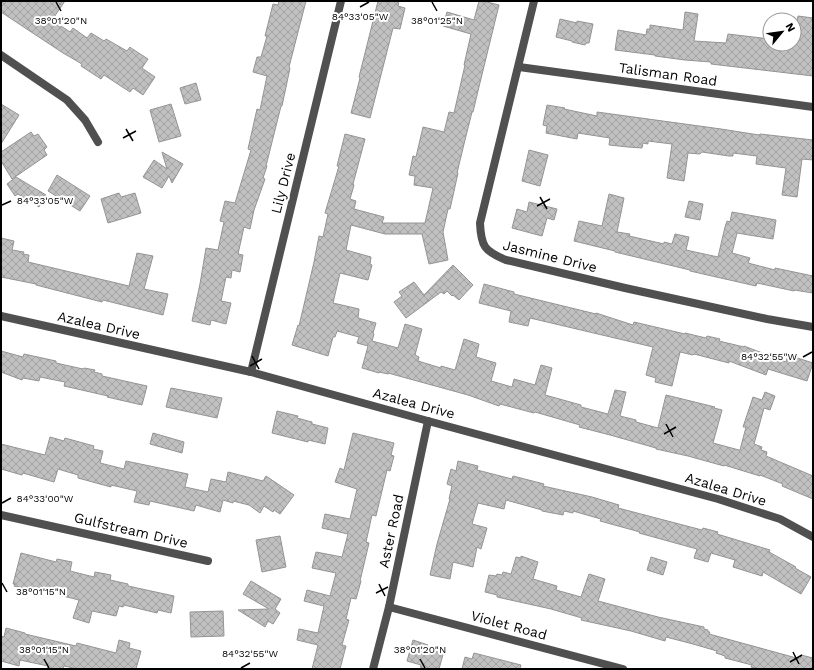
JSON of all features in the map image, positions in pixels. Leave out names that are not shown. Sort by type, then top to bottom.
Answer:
[{"type":"street","name":"Lily Drive","points":[[251,372],[341,1]]},
{"type":"street","name":"Jasmine Drive","points":[[534,1],[480,223],[480,237],[484,247],[493,255],[506,260],[767,319],[813,327]]},
{"type":"street","points":[[1,55],[67,100],[86,120],[98,142]]},
{"type":"street","name":"Talisman Road","points":[[519,67],[813,107]]},
{"type":"street","name":"Azalea Drive","points":[[1,316],[251,372],[718,499],[780,519],[813,537]]},
{"type":"street","name":"Aster Road","points":[[373,669],[389,607],[428,421]]},
{"type":"street","name":"Gulfstream Drive","points":[[1,515],[208,561]]},
{"type":"street","name":"Violet Road","points":[[389,607],[623,669]]},
{"type":"building","points":[[1,1],[65,1],[52,20],[70,32],[73,28],[87,38],[91,33],[104,41],[106,39],[127,51],[130,47],[148,59],[142,68],[155,77],[143,95],[133,88],[130,92],[104,75],[101,79],[81,66],[82,64],[1,12]]},
{"type":"building","points":[[279,1],[306,1],[289,67],[282,106],[263,178],[265,179],[254,210],[250,229],[244,227],[238,254],[243,255],[240,272],[232,270],[231,278],[226,277],[221,301],[231,303],[226,324],[211,320],[210,325],[192,321],[206,248],[218,250],[224,222],[220,221],[225,201],[235,203],[251,150],[248,149],[257,109],[260,110],[267,76],[253,72],[257,57],[261,57],[267,36],[265,36],[273,4],[278,5]]},
{"type":"building","points":[[378,1],[399,1],[398,6],[405,8],[400,29],[393,28],[370,118],[351,113]]},
{"type":"building","points":[[479,1],[499,5],[457,173],[450,209],[448,209],[443,232],[448,260],[429,264],[422,234],[385,234],[351,225],[346,250],[371,257],[370,264],[372,265],[368,280],[340,273],[333,303],[359,309],[358,318],[376,323],[372,341],[398,348],[405,324],[422,329],[415,355],[419,357],[418,361],[441,368],[441,366],[455,370],[464,339],[479,344],[476,357],[496,363],[491,381],[512,387],[514,379],[535,385],[541,365],[552,368],[545,395],[608,414],[615,390],[626,392],[620,416],[658,428],[666,395],[715,407],[714,408],[722,410],[713,443],[739,450],[746,427],[743,427],[753,397],[762,400],[765,392],[775,396],[770,410],[764,408],[754,444],[762,447],[761,450],[767,452],[766,456],[813,476],[813,499],[782,486],[783,484],[760,475],[656,449],[579,427],[580,425],[535,412],[500,404],[499,406],[468,395],[388,373],[379,373],[362,368],[368,346],[357,343],[359,337],[337,331],[335,337],[333,337],[328,356],[292,345],[298,325],[299,326],[319,236],[323,237],[328,214],[325,213],[339,166],[337,166],[345,134],[365,139],[350,199],[356,201],[354,209],[384,217],[382,223],[425,223],[433,188],[414,185],[415,176],[409,175],[413,156],[416,157],[423,127],[444,132],[449,112],[454,113],[471,34],[443,26],[447,12],[474,20]]},
{"type":"building","points":[[685,12],[698,14],[694,41],[726,43],[728,34],[762,38],[762,52],[802,52],[802,17],[813,18],[813,76],[711,64],[711,62],[685,60],[615,50],[618,30],[646,35],[647,29],[650,29],[650,25],[683,30]]},
{"type":"building","points":[[560,19],[577,23],[577,21],[593,24],[589,43],[586,43],[585,45],[556,37]]},
{"type":"building","points":[[196,83],[201,100],[185,104],[180,88]]},
{"type":"building","points":[[1,104],[19,115],[1,144]]},
{"type":"building","points":[[171,104],[181,136],[159,142],[150,110]]},
{"type":"building","points":[[547,105],[597,116],[597,112],[759,135],[813,140],[813,160],[802,159],[797,197],[782,195],[786,168],[756,164],[757,156],[733,153],[733,156],[729,156],[702,152],[700,154],[688,153],[684,181],[667,178],[672,144],[648,141],[648,144],[643,143],[642,148],[628,147],[609,145],[610,138],[578,133],[577,139],[546,133],[547,126],[543,125]]},
{"type":"building","points":[[31,132],[34,136],[38,134],[47,147],[44,150],[47,155],[12,179],[1,161],[1,152]]},
{"type":"building","points":[[529,150],[548,155],[540,186],[522,181]]},
{"type":"building","points":[[162,152],[183,164],[172,183],[169,176],[162,188],[143,177],[154,160],[167,169]]},
{"type":"building","points":[[57,175],[90,196],[80,211],[48,191]]},
{"type":"building","points":[[16,177],[46,195],[39,207],[18,194],[15,196],[7,184]]},
{"type":"building","points":[[119,193],[121,197],[135,193],[141,213],[108,223],[101,199]]},
{"type":"building","points":[[609,194],[624,198],[617,232],[630,234],[629,236],[664,244],[664,242],[672,244],[675,234],[689,237],[686,250],[718,257],[725,227],[727,221],[730,222],[732,212],[776,220],[773,239],[737,233],[732,253],[750,258],[748,263],[775,270],[775,268],[813,276],[813,293],[794,291],[757,283],[756,286],[690,271],[574,241],[579,221],[602,226]]},
{"type":"building","points":[[689,201],[703,204],[700,220],[685,217]]},
{"type":"building","points":[[529,202],[557,209],[554,220],[547,218],[542,236],[512,228],[517,209],[527,212]]},
{"type":"building","points":[[1,238],[14,241],[12,250],[24,252],[23,254],[29,255],[28,262],[129,286],[137,253],[153,256],[144,289],[168,294],[163,315],[103,300],[102,302],[36,284],[1,277]]},
{"type":"building","points":[[453,265],[473,285],[459,300],[447,291],[444,294],[441,292],[406,318],[394,302],[402,296],[399,292],[414,282],[424,295]]},
{"type":"building","points":[[484,284],[514,292],[514,294],[596,313],[633,325],[634,322],[685,334],[720,339],[719,341],[744,346],[786,362],[788,355],[813,363],[807,381],[768,369],[766,375],[729,361],[729,363],[680,352],[672,386],[655,382],[656,378],[646,375],[653,347],[530,318],[528,326],[509,322],[511,311],[479,303]]},
{"type":"building","points":[[1,351],[23,357],[24,354],[56,361],[56,363],[95,370],[94,372],[102,374],[102,376],[147,386],[142,405],[64,386],[65,382],[40,377],[39,381],[23,378],[22,380],[1,372]]},
{"type":"building","points":[[171,388],[222,398],[217,418],[166,407]]},
{"type":"building","points":[[277,411],[298,416],[297,418],[328,428],[325,444],[308,440],[308,442],[272,433]]},
{"type":"building","points":[[153,433],[184,442],[182,453],[150,444]]},
{"type":"building","points":[[353,433],[394,443],[391,455],[394,456],[390,471],[387,470],[376,516],[372,515],[366,542],[369,543],[361,581],[356,599],[351,598],[346,619],[349,620],[342,645],[346,646],[340,669],[312,669],[318,645],[297,640],[299,629],[318,633],[324,606],[304,601],[307,590],[330,596],[336,573],[312,568],[316,552],[342,557],[348,534],[322,528],[325,514],[350,519],[357,489],[335,482],[340,468],[344,470]]},
{"type":"building","points":[[50,437],[64,441],[65,438],[94,446],[93,449],[103,451],[100,463],[124,469],[126,461],[188,474],[185,487],[208,492],[211,479],[226,482],[228,472],[263,481],[266,476],[294,495],[280,514],[274,510],[273,512],[264,506],[260,513],[249,505],[223,500],[220,512],[196,505],[194,511],[150,501],[149,505],[134,502],[137,491],[111,485],[111,487],[78,478],[78,475],[58,469],[54,482],[23,473],[22,475],[1,469],[1,444],[45,455]]},
{"type":"building","points":[[458,461],[478,466],[477,470],[512,479],[513,476],[544,484],[543,486],[592,497],[619,505],[618,508],[702,530],[703,528],[718,532],[717,534],[770,550],[769,552],[811,577],[801,594],[763,572],[762,576],[733,567],[735,560],[711,553],[708,562],[694,558],[697,549],[600,521],[601,519],[573,511],[573,513],[564,511],[563,515],[542,511],[506,500],[504,509],[478,503],[472,524],[487,528],[481,549],[477,547],[473,567],[453,562],[450,579],[430,575],[450,499],[452,486],[447,484],[451,469],[456,471]]},
{"type":"building","points":[[280,536],[286,567],[262,572],[256,540]]},
{"type":"building","points":[[21,553],[56,562],[57,559],[72,562],[70,571],[94,577],[95,572],[111,575],[110,580],[128,584],[128,586],[174,596],[171,613],[158,610],[157,613],[124,605],[123,607],[119,606],[116,616],[92,611],[89,623],[73,618],[79,600],[59,595],[60,592],[39,588],[38,592],[14,586],[15,584],[13,584]]},
{"type":"building","points":[[521,556],[538,562],[533,579],[557,586],[556,590],[581,597],[589,574],[605,579],[598,601],[658,617],[704,627],[704,629],[710,632],[709,634],[800,659],[801,655],[813,658],[813,669],[759,669],[751,667],[752,665],[725,658],[725,656],[716,653],[717,651],[693,644],[666,637],[665,641],[631,631],[581,620],[582,618],[551,609],[497,597],[497,595],[485,592],[489,575],[502,575],[503,572],[511,574],[516,557],[521,558]]},
{"type":"building","points":[[651,557],[667,562],[663,575],[647,570]]},
{"type":"building","points":[[251,581],[281,599],[275,609],[280,613],[273,624],[268,621],[265,627],[238,610],[269,609],[243,594]]},
{"type":"building","points":[[223,611],[224,636],[191,637],[190,612]]},
{"type":"building","points":[[6,628],[76,646],[77,643],[116,653],[119,640],[130,643],[129,648],[141,651],[136,669],[78,669],[64,666],[63,669],[47,669],[48,666],[20,660],[19,666],[1,661],[1,636],[4,637]]},
{"type":"building","points":[[413,640],[444,651],[439,669],[426,669],[420,667],[421,665],[407,661]]},
{"type":"building","points":[[474,653],[521,665],[520,669],[462,669],[465,657],[472,659]]}]
